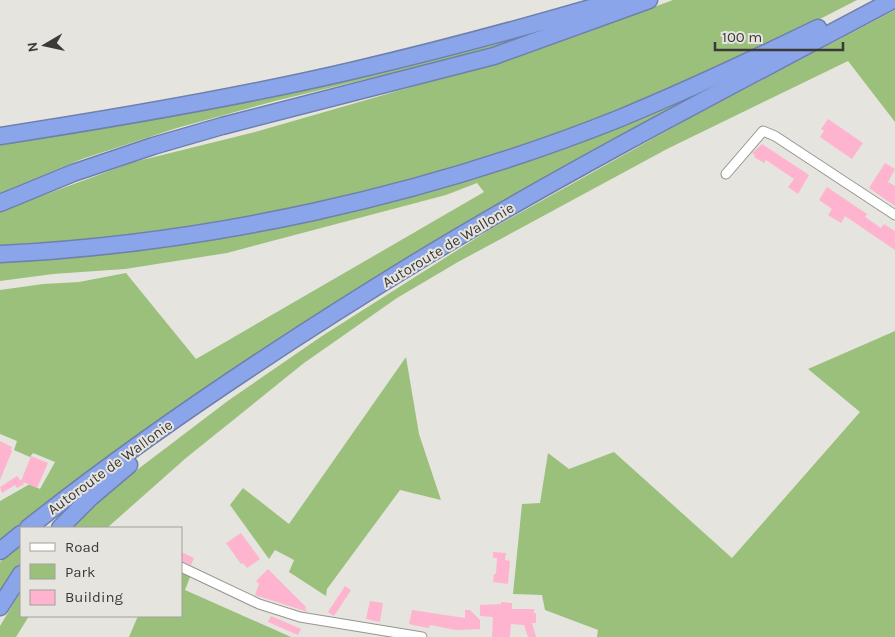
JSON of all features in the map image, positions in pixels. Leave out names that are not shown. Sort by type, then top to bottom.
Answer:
[{"type":"highway","points":[[0,136],[240,94],[349,71],[496,35],[618,0]]},
{"type":"highway","points":[[0,202],[73,173],[153,146],[222,126],[494,56],[649,0]]},
{"type":"highway","points":[[0,254],[73,250],[209,232],[316,211],[428,183],[552,143],[618,119],[756,58],[835,20],[886,4]]},
{"type":"highway","name":"Autoroute de Wallonie","points":[[29,527],[250,367],[430,254],[621,146],[886,4]]},
{"type":"highway","points":[[61,527],[90,498],[150,449],[163,429]]},
{"type":"highway","points":[[0,551],[20,535]]},
{"type":"highway","points":[[0,607],[20,576]]},
{"type":"street","points":[[726,174],[764,131],[775,136],[895,216]]},
{"type":"street","points":[[182,567],[259,604],[300,617],[422,637]]},
{"type":"green space","points":[[673,0],[857,0],[746,57],[610,115],[487,159],[350,197],[270,213],[133,235],[0,247],[0,211],[134,162],[255,132],[526,54]]},
{"type":"green space","points":[[895,10],[895,122],[848,61],[667,149],[458,262],[397,298],[304,363],[186,458],[108,527],[72,527],[121,482],[229,400],[322,336],[489,230],[690,118]]},
{"type":"green space","points":[[562,23],[509,42],[450,59],[275,101],[177,128],[82,159],[0,193],[0,142]]},
{"type":"green space","points":[[729,79],[495,209],[24,522],[0,542],[0,501],[30,484],[40,489],[55,462],[33,453],[30,457],[14,450],[17,441],[0,434],[0,290],[43,284],[79,282],[126,273],[196,359],[484,192],[477,183],[446,195],[227,253],[125,269],[53,274],[0,281],[0,262],[67,258],[200,242],[332,217],[397,201],[551,153]]},
{"type":"green space","points":[[895,331],[895,637],[597,637],[598,630],[545,610],[542,595],[513,594],[522,504],[540,503],[548,453],[569,469],[614,452],[732,558],[860,412],[808,369]]},
{"type":"green space","points":[[406,357],[419,434],[441,500],[400,490],[327,589],[326,596],[289,572],[294,560],[275,550],[269,559],[230,505],[243,488],[289,524]]},
{"type":"green space","points":[[20,546],[20,568],[0,598],[0,562]]},
{"type":"green space","points":[[182,567],[192,572],[185,590],[291,637],[129,637],[138,617],[182,617]]},
{"type":"green space","points":[[20,593],[20,617],[28,617],[16,637],[0,637],[0,626]]},
{"type":"building","points":[[828,119],[863,143],[852,159],[820,137],[824,131],[821,129]]},
{"type":"building","points":[[762,144],[809,175],[798,194],[788,187],[794,179],[766,160],[764,163],[754,157],[755,155],[752,153]]},
{"type":"building","points":[[885,163],[895,169],[888,182],[895,186],[895,206],[869,188]]},
{"type":"building","points":[[827,187],[867,214],[865,217],[881,228],[884,224],[895,231],[895,250],[845,216],[841,223],[828,215],[832,209],[819,200]]},
{"type":"building","points":[[0,441],[12,447],[12,451],[0,480]]},
{"type":"building","points":[[31,456],[48,463],[37,488],[23,482],[24,484],[17,488],[15,485],[2,493],[0,487],[17,476],[21,481]]},
{"type":"building","points":[[241,533],[260,559],[247,568],[243,563],[241,564],[226,543]]},
{"type":"building","points":[[182,552],[194,558],[191,565],[182,561]]},
{"type":"building","points":[[493,552],[506,553],[505,560],[510,561],[508,584],[493,582],[494,574],[496,574],[497,558],[493,558]]},
{"type":"building","points":[[268,569],[306,607],[305,609],[308,612],[255,595],[259,584],[256,581]]},
{"type":"building","points":[[345,586],[351,590],[334,616],[328,612]]},
{"type":"building","points":[[370,601],[383,603],[380,622],[366,619]]},
{"type":"building","points":[[501,602],[512,603],[512,609],[534,609],[536,623],[532,623],[536,637],[528,637],[524,625],[511,624],[510,637],[492,637],[493,617],[480,616],[480,605],[501,604]]},
{"type":"building","points":[[412,610],[465,618],[465,610],[470,610],[480,620],[480,629],[456,630],[430,625],[429,628],[409,624]]},
{"type":"building","points":[[271,616],[301,629],[298,635],[268,622]]}]
